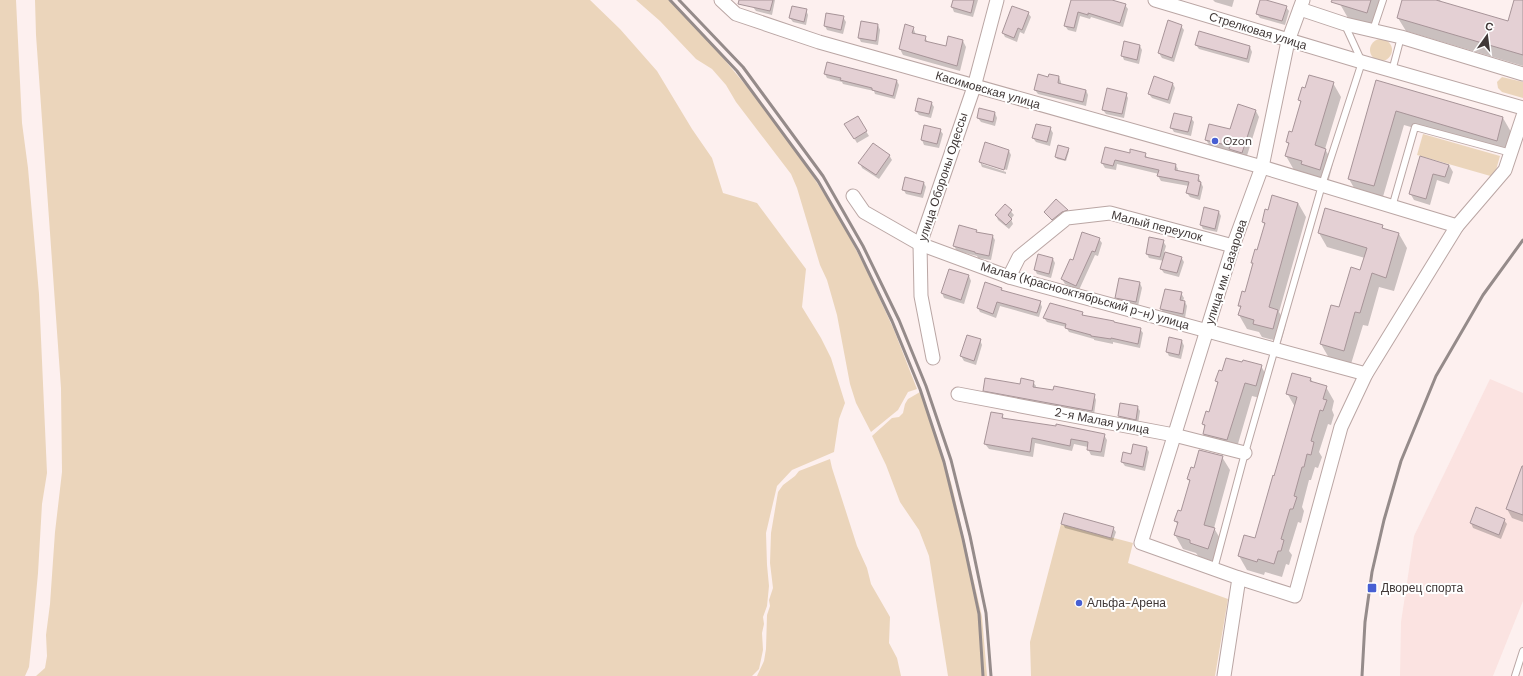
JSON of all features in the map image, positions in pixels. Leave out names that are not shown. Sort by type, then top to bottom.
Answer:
[{"type":"street","name":"Касимовская улица","points":[[721,0],[736,14],[797,34],[974,86],[1262,166],[1457,226]]},
{"type":"street","name":"улица Обороны Одессы","points":[[933,358],[921,296],[920,244],[974,86],[997,0]]},
{"type":"street","name":"Стрелковая улица","points":[[1155,0],[1288,41],[1523,108]]},
{"type":"street","name":"улица им. Базарова","points":[[1214,569],[1141,543],[1233,246],[1262,166],[1288,41],[1302,4]]},
{"type":"street","points":[[1302,4],[1345,24],[1401,37],[1523,74]]},
{"type":"street","points":[[1214,569],[1295,596],[1341,427],[1366,374],[1457,226],[1505,170],[1523,116]]},
{"type":"street","name":"Малая (Краснооктябрьский р-н) улица","points":[[853,196],[864,212],[920,244],[1010,277],[1366,374]]},
{"type":"street","name":"Малый переулок","points":[[1010,277],[1019,258],[1067,218],[1110,213],[1233,246]]},
{"type":"street","name":"2-я Малая улица","points":[[958,394],[1174,435],[1245,453]]},
{"type":"street","points":[[1224,676],[1239,578]]},
{"type":"lane","points":[[1374,30],[1383,0]]},
{"type":"lane","points":[[1214,569],[1245,453],[1322,185],[1362,62],[1345,24]]},
{"type":"lane","points":[[1392,71],[1401,37]]},
{"type":"lane","points":[[1392,207],[1415,127],[1511,152]]},
{"type":"lane","points":[[1515,676],[1523,651]]},
{"type":"shaded area","points":[[0,0],[16,0],[22,123],[28,168],[39,294],[47,473],[42,504],[38,573],[29,667],[25,676],[0,676]]},
{"type":"shaded area","points":[[35,0],[590,0],[620,29],[657,71],[692,129],[712,158],[723,193],[757,203],[806,269],[802,307],[831,358],[845,403],[839,419],[834,452],[792,470],[777,486],[766,533],[769,586],[767,606],[763,617],[763,650],[759,669],[752,676],[36,676],[45,668],[47,656],[46,635],[62,472],[61,388],[36,35]]},
{"type":"shaded area","points":[[636,0],[669,0],[709,41],[762,105],[812,175],[840,219],[867,271],[894,330],[917,389],[908,392],[898,410],[871,432],[856,403],[850,384],[837,315],[797,188],[791,174],[736,102],[726,85],[712,69],[696,59],[660,21]]},
{"type":"shaded area","points":[[1381,39],[1389,42],[1392,50],[1389,58],[1381,61],[1373,58],[1370,50],[1373,42]]},
{"type":"shaded area","points":[[1502,77],[1523,82],[1523,98],[1502,92],[1498,88],[1497,82]]},
{"type":"shaded area","points":[[1423,134],[1500,156],[1494,177],[1417,155]]},
{"type":"shaded area","points":[[1490,379],[1523,393],[1523,601],[1493,676],[1400,676],[1401,622],[1414,536]]},
{"type":"shaded area","points":[[920,392],[937,436],[952,486],[982,617],[987,676],[948,676],[929,556],[919,530],[900,502],[886,465],[872,436],[892,418],[899,417],[903,413],[908,399]]},
{"type":"shaded area","points":[[830,459],[857,546],[867,568],[871,584],[890,617],[889,643],[897,658],[901,676],[757,676],[764,661],[766,649],[767,615],[770,606],[769,600],[773,588],[770,563],[771,533],[778,492],[783,485],[799,471]]},
{"type":"shaded area","points":[[1061,524],[1133,543],[1128,563],[1228,599],[1215,676],[1031,676],[1030,642]]},
{"type":"building","points":[[739,0],[773,0],[770,11],[738,4]]},
{"type":"building","points":[[953,0],[974,0],[971,13],[951,7]]},
{"type":"building","points":[[1071,0],[1112,0],[1126,4],[1120,23],[1088,13],[1088,15],[1078,12],[1074,28],[1064,26]]},
{"type":"building","points":[[1260,0],[1266,0],[1287,6],[1282,21],[1256,14]]},
{"type":"building","points":[[1332,0],[1371,0],[1367,13],[1331,2]]},
{"type":"building","points":[[1402,0],[1436,0],[1508,21],[1514,0],[1523,0],[1523,55],[1397,18]]},
{"type":"building","points":[[792,6],[807,9],[804,22],[789,18]]},
{"type":"building","points":[[1012,6],[1029,12],[1022,30],[1018,28],[1014,38],[1002,33]]},
{"type":"building","points":[[826,13],[844,16],[841,30],[824,26]]},
{"type":"building","points":[[1168,20],[1182,25],[1172,58],[1158,53]]},
{"type":"building","points":[[861,21],[878,24],[876,41],[858,38]]},
{"type":"building","points":[[905,24],[914,27],[912,33],[926,36],[925,41],[946,46],[948,36],[963,40],[957,66],[899,49]]},
{"type":"building","points":[[1199,31],[1250,46],[1247,59],[1195,45]]},
{"type":"building","points":[[1124,41],[1140,45],[1137,60],[1121,56]]},
{"type":"building","points":[[827,62],[897,80],[893,96],[872,90],[872,88],[840,80],[841,78],[824,74]]},
{"type":"building","points":[[1038,74],[1048,77],[1049,74],[1059,76],[1058,83],[1086,90],[1083,102],[1034,90]]},
{"type":"building","points":[[1309,75],[1334,82],[1315,145],[1326,149],[1320,170],[1301,164],[1302,161],[1285,156],[1289,143],[1286,142],[1289,131],[1292,132],[1301,101],[1298,100],[1302,87],[1305,88]]},
{"type":"building","points":[[1154,76],[1173,83],[1168,100],[1148,94]]},
{"type":"building","points":[[1376,80],[1503,117],[1497,141],[1396,111],[1374,186],[1348,179]]},
{"type":"building","points":[[1107,88],[1127,93],[1122,114],[1102,110]]},
{"type":"building","points":[[918,98],[932,102],[929,114],[915,111]]},
{"type":"building","points":[[1238,104],[1256,110],[1242,153],[1229,149],[1230,146],[1205,140],[1209,124],[1230,129]]},
{"type":"building","points":[[979,108],[995,112],[993,122],[977,118]]},
{"type":"building","points":[[1174,113],[1192,117],[1188,132],[1170,128]]},
{"type":"building","points":[[858,116],[867,131],[854,139],[844,124]]},
{"type":"building","points":[[1036,124],[1051,127],[1047,142],[1032,138]]},
{"type":"building","points":[[924,125],[941,129],[937,144],[921,140]]},
{"type":"building","points":[[985,142],[1009,150],[1004,170],[979,162]]},
{"type":"building","points":[[873,143],[890,155],[876,175],[858,163]]},
{"type":"building","points":[[1058,145],[1069,148],[1065,160],[1055,157]]},
{"type":"building","points":[[1105,147],[1130,153],[1130,149],[1146,153],[1145,157],[1176,164],[1175,170],[1199,175],[1198,181],[1201,182],[1198,196],[1186,193],[1189,182],[1157,176],[1159,170],[1115,160],[1113,166],[1101,163]]},
{"type":"building","points":[[1420,156],[1449,165],[1445,177],[1433,174],[1426,199],[1409,194]]},
{"type":"building","points":[[905,177],[924,182],[921,194],[902,190]]},
{"type":"building","points":[[1272,195],[1298,203],[1269,307],[1278,310],[1273,329],[1253,324],[1254,320],[1238,315],[1241,306],[1238,306],[1242,291],[1245,292],[1253,263],[1251,263],[1255,249],[1257,250],[1265,223],[1262,222],[1265,209],[1268,210]]},
{"type":"building","points":[[1056,199],[1068,210],[1062,212],[1052,220],[1044,212]]},
{"type":"building","points":[[1005,204],[1012,210],[1008,215],[1012,219],[1006,225],[995,215]]},
{"type":"building","points":[[1204,207],[1219,211],[1215,229],[1200,225]]},
{"type":"building","points":[[1325,208],[1383,225],[1382,228],[1399,233],[1386,278],[1372,273],[1360,313],[1355,312],[1344,351],[1320,344],[1331,305],[1339,307],[1351,267],[1360,270],[1367,248],[1318,233]]},
{"type":"building","points":[[959,225],[977,230],[976,232],[993,235],[989,256],[953,246]]},
{"type":"building","points":[[1082,232],[1100,238],[1095,252],[1092,251],[1076,286],[1061,279],[1070,259],[1073,260]]},
{"type":"building","points":[[1149,237],[1164,240],[1160,257],[1146,254]]},
{"type":"building","points":[[1165,252],[1182,257],[1177,273],[1160,269]]},
{"type":"building","points":[[1038,254],[1053,258],[1049,274],[1034,270]]},
{"type":"building","points":[[949,269],[969,275],[961,300],[941,293]]},
{"type":"building","points":[[1119,278],[1140,282],[1136,302],[1115,298]]},
{"type":"building","points":[[985,282],[1002,288],[1001,290],[1041,301],[1037,313],[997,302],[993,314],[977,308]]},
{"type":"building","points":[[1165,289],[1182,292],[1180,300],[1185,301],[1183,314],[1160,309]]},
{"type":"building","points":[[1050,303],[1083,312],[1082,315],[1141,328],[1138,344],[1111,338],[1091,336],[1065,328],[1066,324],[1043,318]]},
{"type":"building","points":[[967,335],[981,339],[974,361],[960,356]]},
{"type":"building","points":[[1169,337],[1182,340],[1179,355],[1166,352]]},
{"type":"building","points":[[1226,358],[1242,362],[1243,360],[1262,365],[1256,386],[1245,383],[1227,440],[1203,434],[1205,425],[1202,424],[1206,411],[1209,412],[1218,382],[1215,381],[1219,370],[1222,371]]},
{"type":"building","points":[[1292,373],[1311,378],[1310,381],[1327,386],[1323,399],[1327,400],[1323,411],[1320,410],[1311,441],[1314,442],[1311,455],[1307,454],[1304,467],[1302,467],[1294,496],[1297,497],[1293,509],[1290,509],[1281,539],[1284,540],[1281,551],[1278,551],[1274,564],[1258,559],[1257,562],[1238,556],[1244,535],[1255,538],[1273,475],[1274,476],[1297,397],[1286,394]]},
{"type":"building","points":[[985,378],[1020,384],[1021,378],[1034,381],[1033,387],[1053,390],[1054,386],[1095,394],[1092,411],[983,391]]},
{"type":"building","points":[[1120,403],[1138,406],[1136,420],[1118,416]]},
{"type":"building","points":[[991,412],[1003,414],[1002,418],[1056,426],[1056,424],[1105,434],[1101,452],[1087,450],[1088,442],[1071,439],[1070,446],[1032,438],[1030,452],[984,444]]},
{"type":"building","points":[[1133,444],[1147,447],[1143,467],[1121,462],[1123,452],[1131,454]]},
{"type":"building","points":[[1199,450],[1223,456],[1204,525],[1215,528],[1208,549],[1190,543],[1190,540],[1174,535],[1178,522],[1174,521],[1178,510],[1181,511],[1190,480],[1187,479],[1191,467],[1194,468]]},
{"type":"building","points":[[1523,466],[1523,515],[1506,509]]},
{"type":"building","points":[[1476,507],[1505,519],[1499,535],[1470,523]]},
{"type":"building","points":[[1064,513],[1114,527],[1111,538],[1061,524]]},
{"type":"railway","points":[[670,0],[737,71],[818,181],[858,250],[892,321],[920,389],[944,462],[963,539],[979,614],[983,676]]},
{"type":"railway","points":[[679,0],[743,67],[823,176],[863,246],[899,320],[926,386],[951,460],[970,536],[986,613],[991,676]]},
{"type":"railway","points":[[1362,676],[1365,622],[1372,572],[1384,520],[1401,461],[1436,376],[1483,295],[1523,240]]},
{"type":"place","name":"Ozon","points":[[1215,141]]},
{"type":"place","name":"Дворец спорта","points":[[1372,588]]},
{"type":"place","name":"Альфа-Арена","points":[[1079,603]]}]
